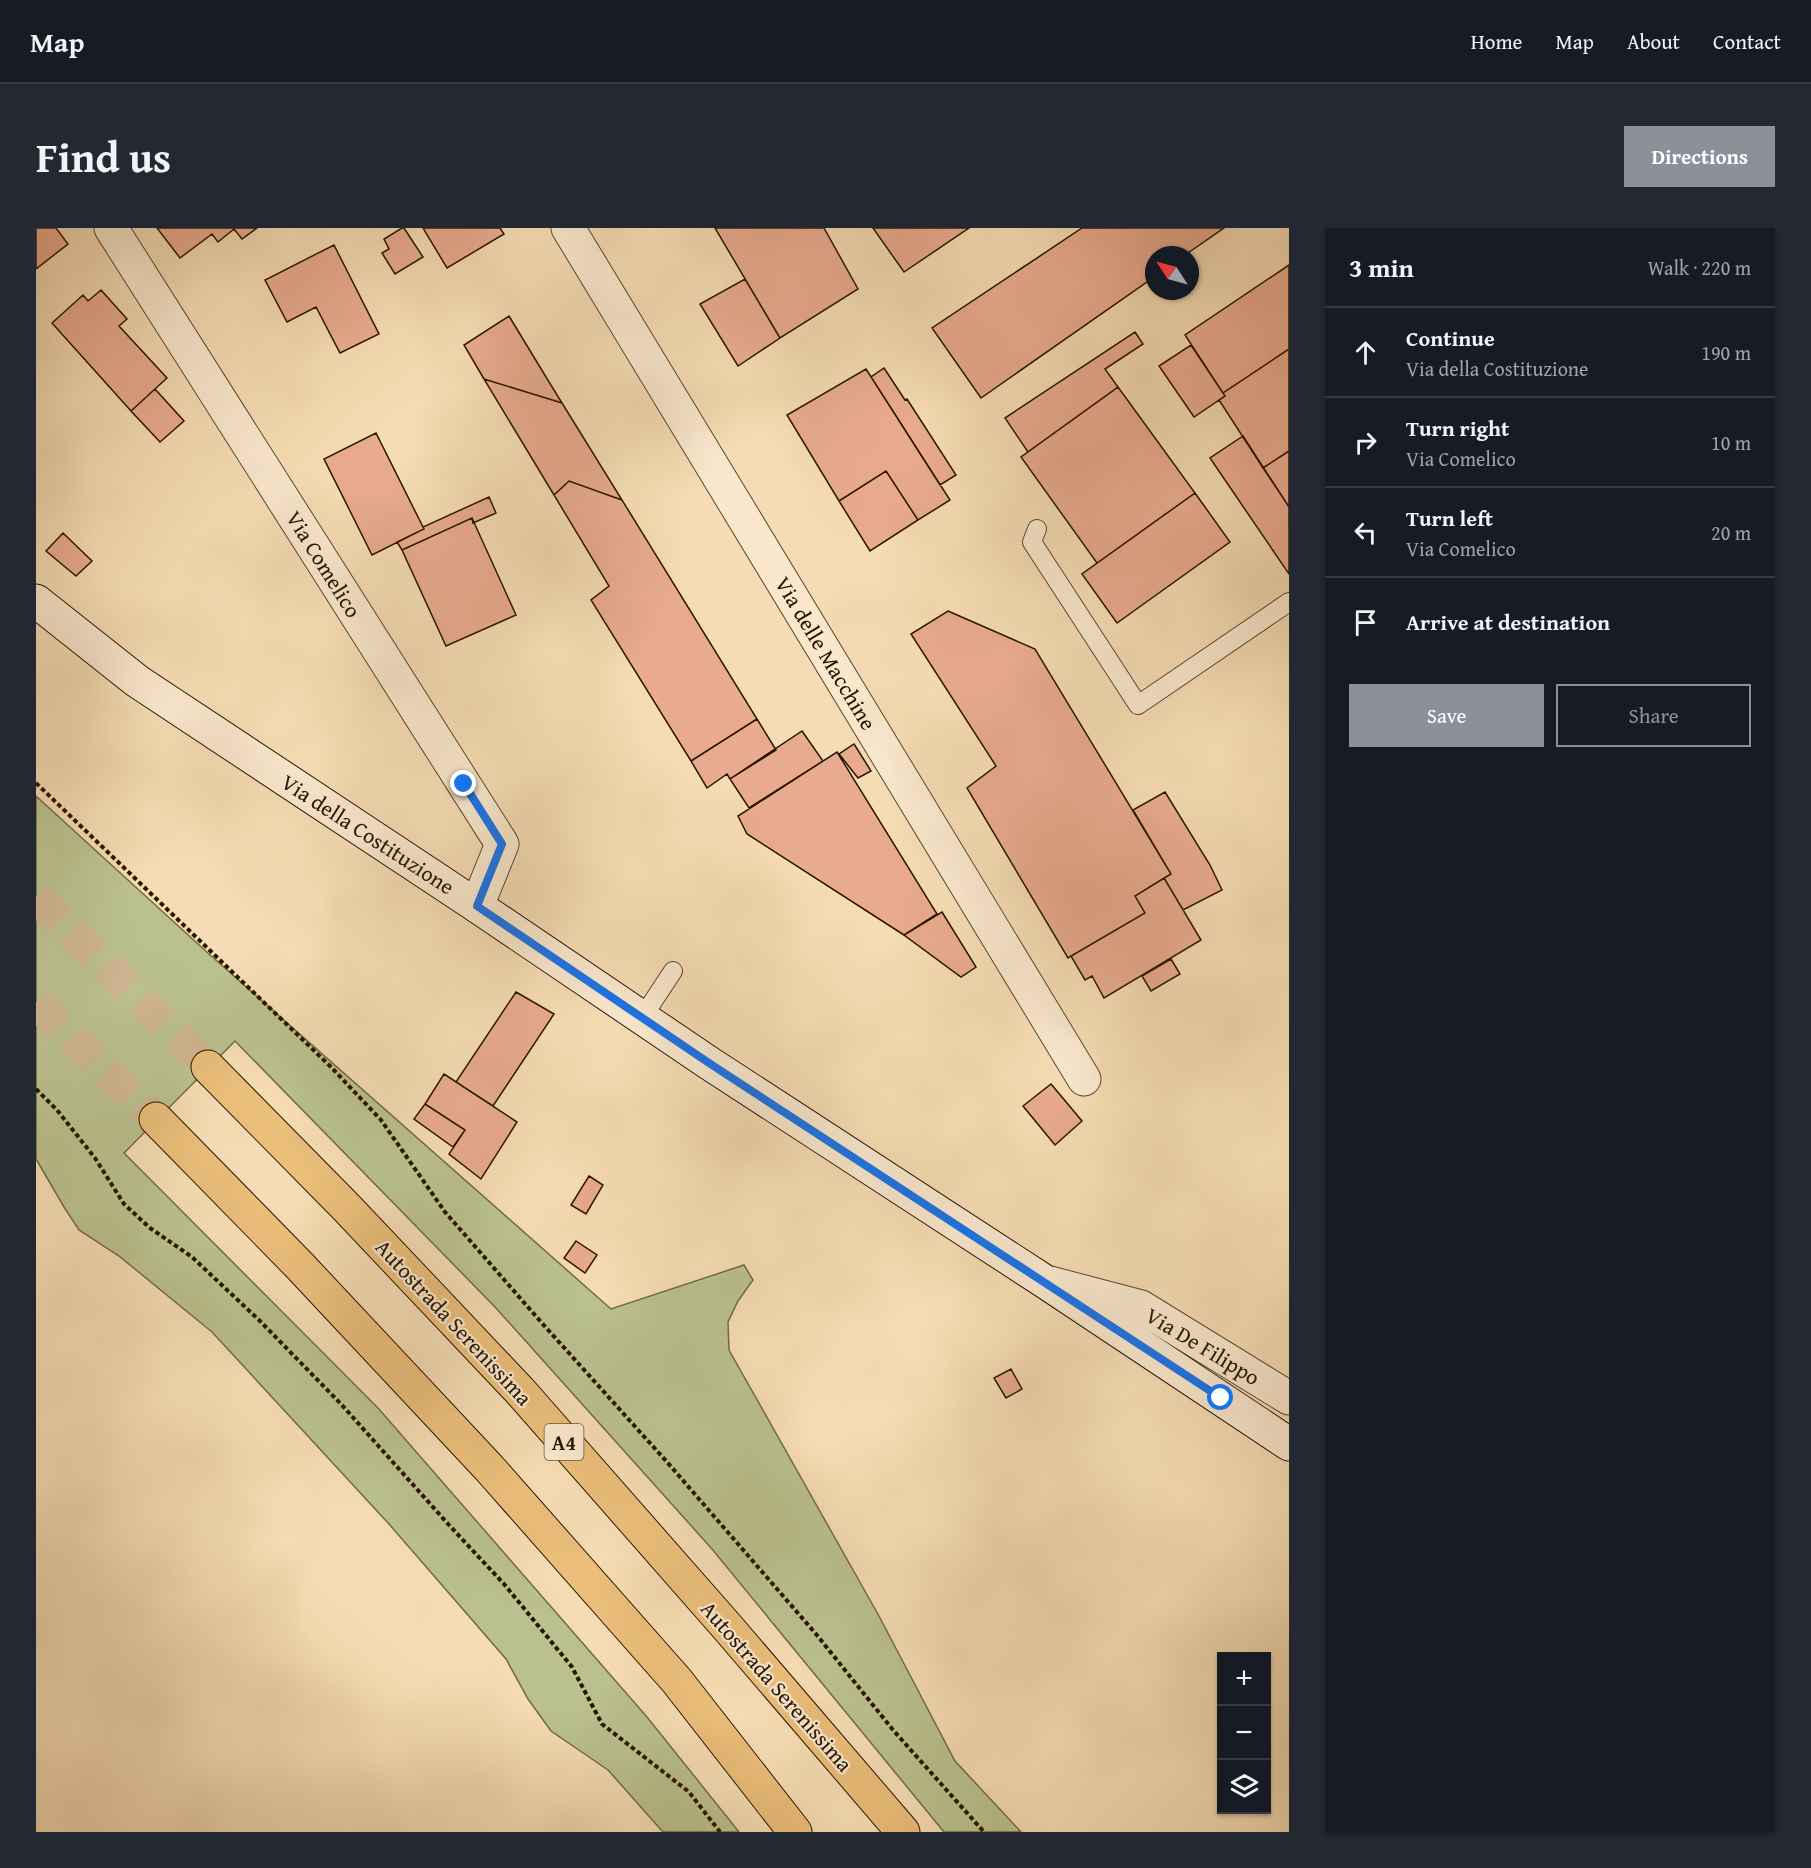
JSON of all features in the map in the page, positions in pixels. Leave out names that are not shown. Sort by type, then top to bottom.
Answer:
[{"type":"highway","name":"Autostrada Serenissima","points":[[208,1067],[346,1207],[520,1391],[903,1832]]},
{"type":"highway","points":[[156,1119],[300,1265],[490,1469],[677,1681],[795,1832]]},
{"type":"street","name":"Via Comelico","points":[[111,228],[502,844],[477,906]]},
{"type":"street","name":"Via delle Macchine","points":[[568,228],[1084,1079]]},
{"type":"street","points":[[36,601],[137,681]]},
{"type":"street","points":[[36,629],[137,681]]},
{"type":"street","name":"Via della Costituzione","points":[[137,681],[709,1063],[1289,1444]]},
{"type":"street","name":"Via De Filippo","points":[[1044,1281],[1141,1307],[1289,1398]]},
{"type":"lane","points":[[1037,529],[1032,542],[1138,705],[1289,602]]},
{"type":"lane","points":[[642,1018],[673,971]]},
{"type":"path","points":[[36,783],[330,1066],[381,1120],[445,1212],[674,1470],[816,1634],[893,1730],[984,1832]]},
{"type":"path","points":[[36,1089],[57,1110],[94,1158],[124,1204],[150,1228],[192,1257],[259,1320],[341,1404],[504,1584],[572,1667],[602,1724],[689,1792],[720,1832]]},
{"type":"green space","points":[[36,796],[209,954],[611,1309],[744,1265],[753,1280],[738,1301],[728,1322],[729,1350],[879,1616],[955,1761],[1021,1832],[944,1832],[712,1549],[495,1307],[235,1041],[124,1153],[378,1408],[647,1717],[739,1832],[663,1832],[608,1770],[551,1731],[528,1699],[506,1659],[389,1524],[212,1332],[119,1256],[79,1230],[36,1159]]},
{"type":"building","points":[[36,228],[56,228],[68,244],[36,269]]},
{"type":"building","points":[[157,228],[257,228],[242,239],[234,229],[218,242],[212,234],[180,258]]},
{"type":"building","points":[[402,228],[423,257],[395,274],[382,253],[389,249],[384,239]]},
{"type":"building","points":[[423,228],[500,228],[504,234],[447,268]]},
{"type":"building","points":[[715,228],[824,228],[858,289],[780,338]]},
{"type":"building","points":[[873,228],[969,228],[904,272]]},
{"type":"building","points":[[1082,228],[1224,228],[1198,246],[1145,246],[1145,283],[981,398],[932,328]]},
{"type":"building","points":[[334,245],[379,334],[340,353],[316,307],[287,322],[265,280]]},
{"type":"building","points":[[1289,265],[1289,349],[1223,393],[1185,335]]},
{"type":"building","points":[[745,279],[780,338],[738,366],[700,304]]},
{"type":"building","points":[[101,290],[127,319],[119,326],[167,378],[131,411],[52,323],[83,295],[88,301]]},
{"type":"building","points":[[509,316],[562,403],[484,379],[464,345]]},
{"type":"building","points":[[1135,332],[1143,344],[1105,369],[1118,387],[1028,452],[1005,418]]},
{"type":"building","points":[[1191,345],[1225,396],[1194,417],[1159,366]]},
{"type":"building","points":[[1289,349],[1289,451],[1263,468],[1219,400],[1225,396],[1223,393]]},
{"type":"building","points":[[884,368],[956,475],[940,485],[871,377]]},
{"type":"building","points":[[866,369],[950,500],[918,520],[886,471],[839,501],[787,415]]},
{"type":"building","points":[[484,379],[562,403],[622,500],[569,481],[554,495]]},
{"type":"building","points":[[1118,387],[1195,493],[1097,563],[1021,457]]},
{"type":"building","points":[[155,389],[184,421],[160,442],[131,411]]},
{"type":"building","points":[[376,433],[424,529],[372,555],[324,459]]},
{"type":"building","points":[[1243,436],[1289,507],[1289,574],[1210,458]]},
{"type":"building","points":[[1289,451],[1289,507],[1263,468]]},
{"type":"building","points":[[886,471],[918,520],[870,551],[839,501]]},
{"type":"building","points":[[569,481],[622,500],[757,719],[691,761],[591,600],[609,586],[554,495]]},
{"type":"building","points":[[1195,493],[1230,542],[1117,623],[1082,574]]},
{"type":"building","points":[[489,497],[496,513],[473,523],[472,518],[402,550],[397,542],[424,529],[423,527]]},
{"type":"building","points":[[472,518],[516,615],[446,646],[402,550]]},
{"type":"building","points":[[63,533],[92,561],[76,576],[46,551]]},
{"type":"building","points":[[948,611],[1035,649],[1171,874],[1135,896],[1145,913],[1068,958],[967,788],[996,766],[911,634]]},
{"type":"building","points":[[757,719],[776,750],[730,779],[727,774],[707,788],[691,761]]},
{"type":"building","points":[[802,731],[823,761],[749,808],[730,779]]},
{"type":"building","points":[[854,744],[871,771],[858,778],[839,754]]},
{"type":"building","points":[[837,752],[937,914],[904,935],[747,834],[738,816]]},
{"type":"building","points":[[1165,792],[1210,865],[1222,890],[1183,910],[1164,878],[1171,874],[1133,810]]},
{"type":"building","points":[[1164,878],[1201,940],[1104,998],[1092,976],[1085,980],[1071,956],[1145,913],[1135,896]]},
{"type":"building","points":[[942,912],[976,967],[961,977],[904,935]]},
{"type":"building","points":[[1171,959],[1180,974],[1151,991],[1142,976]]},
{"type":"building","points":[[516,992],[554,1014],[493,1106],[456,1082]]},
{"type":"building","points":[[444,1074],[517,1122],[481,1179],[449,1154],[465,1130],[425,1104]]},
{"type":"building","points":[[1051,1084],[1082,1121],[1055,1145],[1023,1106]]},
{"type":"building","points":[[425,1104],[465,1130],[453,1147],[414,1119]]},
{"type":"building","points":[[589,1176],[603,1185],[586,1214],[571,1205]]},
{"type":"building","points":[[576,1241],[597,1255],[585,1273],[564,1258]]},
{"type":"building","points":[[1011,1369],[1022,1389],[1006,1398],[994,1378]]},
{"type":"tunnel","points":[[36,897],[208,1067]]},
{"type":"tunnel","points":[[36,1003],[156,1119]]},
{"type":"route","points":[[464,784],[502,844],[477,906],[709,1063],[1221,1398]]}]
